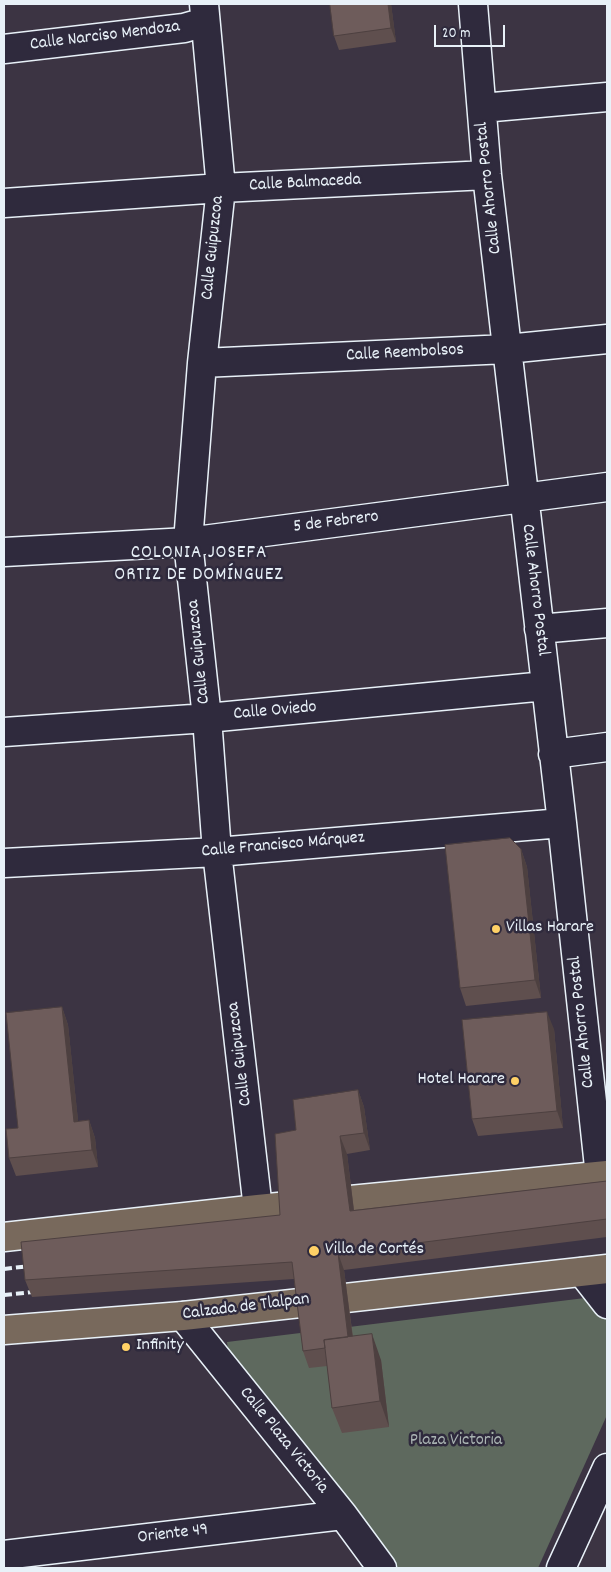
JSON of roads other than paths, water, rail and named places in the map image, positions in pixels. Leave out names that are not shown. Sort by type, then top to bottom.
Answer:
[{"type":"highway","points":[[4,1237],[258,1209],[604,1176]]},
{"type":"highway","name":"Calzada de Tlalpan","points":[[4,1330],[183,1316],[594,1270]]},
{"type":"street","name":"Calle Ahorro Postal","points":[[473,4],[487,175],[523,498],[604,1176]]},
{"type":"street","name":"Calle Narciso Mendoza","points":[[4,49],[184,28],[205,13]]},
{"type":"street","name":"Calle Guipuzcoa","points":[[205,13],[221,188],[202,363],[188,542],[207,718],[217,852],[258,1209]]},
{"type":"street","points":[[482,108],[607,97]]},
{"type":"street","name":"Calle Balmaceda","points":[[4,203],[221,188],[487,175]]},
{"type":"street","name":"Calle Reembolsos","points":[[202,363],[507,349],[607,339]]},
{"type":"street","name":"5 de Febrero","points":[[4,552],[188,542],[607,487]]},
{"type":"street","points":[[539,629],[607,624]]},
{"type":"street","name":"Calle Oviedo","points":[[4,732],[207,718],[546,686]]},
{"type":"street","points":[[553,754],[607,747]]},
{"type":"street","name":"Calle Francisco Márquez","points":[[4,864],[217,852],[562,823]]},
{"type":"street","points":[[594,1270],[607,1304]]},
{"type":"street","name":"Calle Plaza Victoria","points":[[183,1316],[343,1515],[382,1568]]},
{"type":"street","points":[[561,1568],[602,1493],[607,1468]]},
{"type":"street","name":"Oriente 49","points":[[4,1555],[343,1515]]},
{"type":"railway","points":[[4,1269],[38,1265]]},
{"type":"railway","points":[[4,1295],[43,1291]]},
{"type":"place","name":"Villas Harare","points":[[496,929]]},
{"type":"place","name":"Hotel Harare","points":[[515,1081]]},
{"type":"place","name":"Villa de Cortés","points":[[314,1251]]},
{"type":"place","name":"Infinity","points":[[126,1347]]},
{"type":"district","name":"COLONIA JOSEFA ORTIZ DE DOMÍNGUEZ","points":[[199,565]]},
{"type":"park label","name":"Plaza Victoria","points":[[456,1442]]}]
